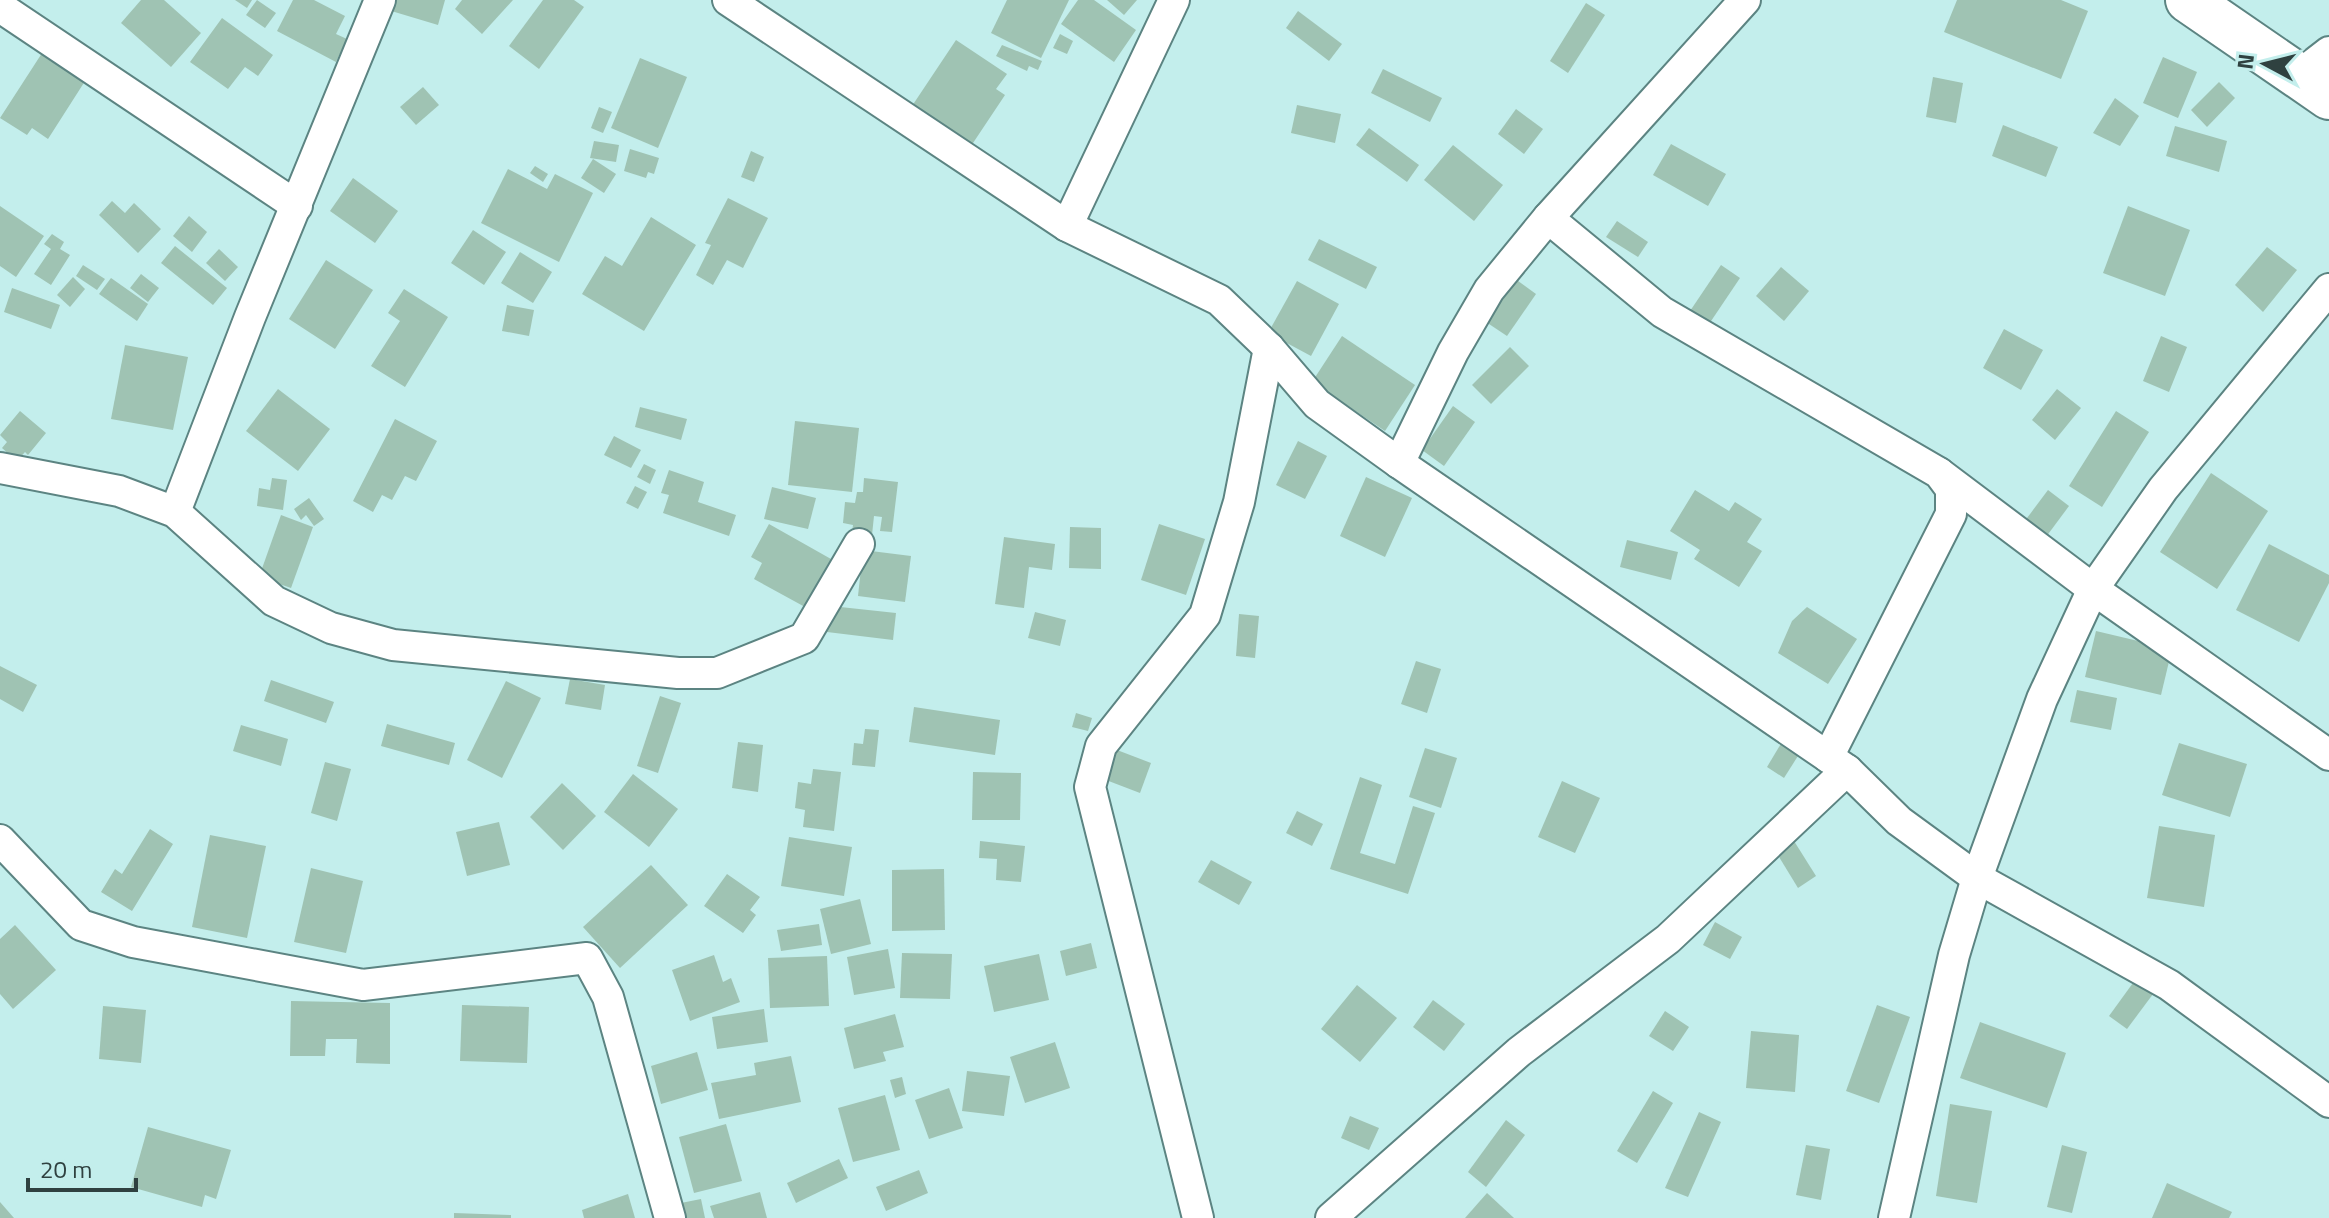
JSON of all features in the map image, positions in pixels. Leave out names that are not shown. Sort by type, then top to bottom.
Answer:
[{"type":"main road","points":[[2188,0],[2319,75]]},
{"type":"street","points":[[175,512],[250,317],[380,0]]},
{"type":"street","points":[[728,0],[1067,226],[1219,300],[1269,348],[1317,404],[1838,764],[1899,821],[1977,878],[2169,985],[2329,1102]]},
{"type":"street","points":[[1067,226],[1174,0]]},
{"type":"street","points":[[1399,463],[1453,352],[1489,290],[1548,218],[1745,0]]},
{"type":"street","points":[[0,7],[297,206]]},
{"type":"street","points":[[1548,218],[1662,312],[1939,473],[2093,589],[2329,755]]},
{"type":"street","points":[[1894,1218],[1954,955],[1977,878],[2042,699],[2093,589],[2163,489],[2329,289]]},
{"type":"street","points":[[1198,1218],[1090,787],[1101,746],[1205,615],[1239,502],[1269,348]]},
{"type":"street","points":[[1331,1218],[1519,1052],[1668,939],[1838,764],[1951,514],[1951,489],[1939,473]]},
{"type":"street","points":[[4,478],[119,491],[175,512],[274,601],[331,628],[393,645],[678,673],[717,673],[804,638],[859,544]]},
{"type":"street","points":[[0,840],[81,925],[133,942],[363,985],[587,958],[608,997],[670,1218]]},
{"type":"building","points":[[141,0],[164,0],[201,33],[171,67],[121,23]]},
{"type":"building","points":[[235,0],[252,0],[247,8]]},
{"type":"building","points":[[257,0],[276,13],[265,28],[246,15]]},
{"type":"building","points":[[293,0],[314,0],[345,16],[336,34],[347,39],[336,62],[277,31]]},
{"type":"building","points":[[391,0],[445,0],[438,25],[388,10]]},
{"type":"building","points":[[462,0],[513,0],[482,34],[455,9]]},
{"type":"building","points":[[543,0],[574,0],[584,7],[539,69],[509,46]]},
{"type":"building","points":[[1007,0],[1069,0],[1041,58],[991,33]]},
{"type":"building","points":[[1078,0],[1094,0],[1136,30],[1114,62],[1061,24]]},
{"type":"building","points":[[1107,0],[1137,0],[1124,15]]},
{"type":"building","points":[[1957,0],[2061,0],[2088,11],[2061,79],[1944,32]]},
{"type":"building","points":[[1586,3],[1605,15],[1568,73],[1550,61]]},
{"type":"building","points":[[1298,11],[1342,44],[1329,61],[1286,28]]},
{"type":"building","points":[[222,18],[273,55],[258,76],[245,67],[228,89],[190,62]]},
{"type":"building","points":[[1060,34],[1073,41],[1067,54],[1053,48]]},
{"type":"building","points":[[956,40],[1007,74],[996,89],[1005,95],[969,149],[910,109]]},
{"type":"building","points":[[1002,45],[1042,61],[1038,70],[1029,66],[1027,71],[996,56]]},
{"type":"building","points":[[44,50],[87,78],[48,139],[32,128],[27,135],[0,118]]},
{"type":"building","points":[[2163,57],[2197,72],[2178,118],[2143,103]]},
{"type":"building","points":[[640,58],[687,77],[658,148],[611,128]]},
{"type":"building","points":[[1383,69],[1442,98],[1430,122],[1371,93]]},
{"type":"building","points":[[1933,77],[1963,83],[1956,123],[1926,117]]},
{"type":"building","points":[[2219,82],[2235,98],[2207,127],[2191,110]]},
{"type":"building","points":[[423,87],[439,105],[416,125],[400,107]]},
{"type":"building","points":[[2115,98],[2139,116],[2120,146],[2093,133]]},
{"type":"building","points":[[1297,105],[1341,114],[1335,143],[1291,133]]},
{"type":"building","points":[[599,107],[612,112],[603,133],[591,128]]},
{"type":"building","points":[[1516,109],[1543,129],[1524,154],[1498,134]]},
{"type":"building","points":[[2003,125],[2058,147],[2046,177],[1992,156]]},
{"type":"building","points":[[2175,126],[2227,141],[2219,172],[2166,156]]},
{"type":"building","points":[[1369,128],[1419,165],[1407,182],[1356,145]]},
{"type":"building","points":[[594,141],[619,145],[616,162],[590,158]]},
{"type":"building","points":[[1671,144],[1726,174],[1708,206],[1653,175]]},
{"type":"building","points":[[1453,145],[1503,185],[1474,221],[1424,180]]},
{"type":"building","points":[[630,149],[659,158],[654,174],[648,172],[646,178],[624,171]]},
{"type":"building","points":[[751,151],[764,157],[754,182],[741,177]]},
{"type":"building","points":[[593,159],[616,174],[604,193],[581,178]]},
{"type":"building","points":[[535,166],[548,174],[543,182],[530,173]]},
{"type":"building","points":[[508,169],[547,189],[555,174],[593,193],[559,262],[481,223]]},
{"type":"building","points":[[353,178],[398,211],[375,243],[330,211]]},
{"type":"building","points":[[728,198],[768,218],[743,268],[727,260],[713,285],[696,275],[711,245],[705,243]]},
{"type":"building","points":[[112,201],[125,213],[134,203],[161,229],[138,253],[99,215]]},
{"type":"building","points":[[0,206],[44,236],[16,277],[0,266]]},
{"type":"building","points":[[2128,206],[2190,230],[2165,296],[2103,273]]},
{"type":"building","points":[[189,216],[207,232],[192,252],[173,236]]},
{"type":"building","points":[[651,217],[696,245],[644,331],[582,294],[605,256],[622,266]]},
{"type":"building","points":[[1617,221],[1648,242],[1638,257],[1606,237]]},
{"type":"building","points":[[473,230],[506,252],[484,285],[451,263]]},
{"type":"building","points":[[52,234],[64,242],[60,249],[70,255],[51,285],[34,274],[51,249],[44,244]]},
{"type":"building","points":[[1319,239],[1377,267],[1366,289],[1308,260]]},
{"type":"building","points":[[175,246],[227,288],[213,305],[161,263]]},
{"type":"building","points":[[2267,247],[2297,270],[2263,312],[2235,285]]},
{"type":"building","points":[[219,249],[238,267],[225,281],[206,263]]},
{"type":"building","points":[[520,252],[552,272],[533,303],[501,283]]},
{"type":"building","points":[[326,260],[373,290],[335,349],[289,319]]},
{"type":"building","points":[[83,265],[105,279],[97,290],[76,276]]},
{"type":"building","points":[[1721,265],[1740,278],[1703,333],[1684,320]]},
{"type":"building","points":[[1781,267],[1809,291],[1784,321],[1756,296]]},
{"type":"building","points":[[141,274],[159,288],[148,302],[130,288]]},
{"type":"building","points":[[1510,275],[1536,294],[1507,336],[1477,316]]},
{"type":"building","points":[[73,277],[85,289],[70,307],[57,295]]},
{"type":"building","points":[[111,278],[148,304],[137,321],[99,294]]},
{"type":"building","points":[[1297,281],[1339,304],[1311,356],[1268,333]]},
{"type":"building","points":[[12,288],[60,305],[51,329],[4,312]]},
{"type":"building","points":[[404,289],[448,317],[405,387],[371,366],[400,321],[388,313]]},
{"type":"building","points":[[507,305],[534,310],[529,336],[502,331]]},
{"type":"building","points":[[2004,329],[2043,350],[2021,390],[1983,368]]},
{"type":"building","points":[[1342,336],[1415,385],[1385,431],[1312,382]]},
{"type":"building","points":[[2161,336],[2187,347],[2169,392],[2143,381]]},
{"type":"building","points":[[125,345],[188,357],[173,430],[111,419]]},
{"type":"building","points":[[1510,347],[1529,366],[1491,404],[1472,385]]},
{"type":"building","points":[[278,389],[330,429],[298,471],[246,431]]},
{"type":"building","points":[[2057,389],[2081,408],[2055,440],[2032,420]]},
{"type":"building","points":[[1453,406],[1475,422],[1444,466],[1422,450]]},
{"type":"building","points":[[640,407],[687,419],[681,440],[635,427]]},
{"type":"building","points":[[20,411],[46,433],[28,455],[25,452],[17,461],[2,448],[7,442],[0,435]]},
{"type":"building","points":[[2116,411],[2149,432],[2102,507],[2069,486]]},
{"type":"building","points":[[395,419],[437,441],[416,481],[405,476],[392,500],[382,495],[373,512],[353,501]]},
{"type":"building","points":[[795,421],[859,428],[852,492],[788,485]]},
{"type":"building","points":[[614,436],[641,450],[631,468],[604,455]]},
{"type":"building","points":[[1298,441],[1327,456],[1305,499],[1276,485]]},
{"type":"building","points":[[644,464],[656,470],[650,484],[637,477]]},
{"type":"building","points":[[669,470],[704,482],[698,502],[736,515],[729,536],[663,513],[669,495],[661,493]]},
{"type":"building","points":[[2211,473],[2268,511],[2217,589],[2160,552]]},
{"type":"building","points":[[1366,477],[1412,498],[1385,557],[1340,536]]},
{"type":"building","points":[[272,478],[287,480],[283,510],[257,506],[259,488],[270,490]]},
{"type":"building","points":[[864,478],[898,482],[892,532],[880,531],[882,517],[874,516],[872,535],[852,532],[853,525],[843,523],[845,502],[855,503],[857,492],[863,492]]},
{"type":"building","points":[[635,486],[647,492],[638,509],[626,503]]},
{"type":"building","points":[[772,487],[816,498],[808,529],[764,519]]},
{"type":"building","points":[[1695,490],[1729,511],[1735,502],[1762,519],[1747,542],[1762,551],[1739,587],[1694,559],[1700,550],[1670,531]]},
{"type":"building","points":[[2048,490],[2069,506],[2046,537],[2024,522]]},
{"type":"building","points":[[309,498],[324,519],[314,526],[306,515],[301,520],[294,509]]},
{"type":"building","points":[[281,515],[313,527],[291,588],[259,577]]},
{"type":"building","points":[[769,524],[831,559],[805,607],[754,579],[762,563],[751,557]]},
{"type":"building","points":[[1159,524],[1205,539],[1186,595],[1141,580]]},
{"type":"building","points":[[1070,527],[1101,528],[1101,569],[1069,568]]},
{"type":"building","points":[[1004,537],[1055,544],[1052,570],[1029,567],[1024,608],[995,604]]},
{"type":"building","points":[[1627,540],[1678,552],[1671,580],[1620,567]]},
{"type":"building","points":[[2269,544],[2329,575],[2329,583],[2299,642],[2236,610]]},
{"type":"building","points":[[863,550],[911,556],[905,602],[858,596]]},
{"type":"building","points":[[831,606],[896,613],[893,640],[827,632]]},
{"type":"building","points":[[1807,607],[1857,639],[1828,684],[1778,653],[1792,621]]},
{"type":"building","points":[[1035,612],[1066,620],[1060,646],[1028,638]]},
{"type":"building","points":[[1239,614],[1259,616],[1255,658],[1236,656]]},
{"type":"building","points":[[2096,631],[2172,649],[2161,695],[2085,677]]},
{"type":"building","points":[[1416,661],[1441,669],[1427,713],[1401,704]]},
{"type":"building","points":[[0,666],[37,685],[23,712],[0,699]]},
{"type":"building","points":[[570,679],[605,685],[601,710],[565,704]]},
{"type":"building","points":[[271,680],[334,702],[326,723],[264,701]]},
{"type":"building","points":[[506,681],[541,698],[502,778],[467,760]]},
{"type":"building","points":[[2077,690],[2117,698],[2111,730],[2070,722]]},
{"type":"building","points":[[660,696],[681,703],[658,773],[637,766]]},
{"type":"building","points":[[914,707],[1000,720],[995,755],[909,742]]},
{"type":"building","points":[[1076,713],[1092,718],[1088,731],[1072,727]]},
{"type":"building","points":[[387,724],[455,743],[449,765],[381,746]]},
{"type":"building","points":[[241,725],[288,739],[281,766],[233,751]]},
{"type":"building","points":[[865,729],[879,730],[875,767],[852,765],[854,743],[863,744]]},
{"type":"building","points":[[1785,737],[1803,748],[1784,778],[1767,767]]},
{"type":"building","points":[[738,742],[763,745],[758,792],[732,788]]},
{"type":"building","points":[[2179,743],[2247,764],[2230,817],[2162,795]]},
{"type":"building","points":[[1425,748],[1457,758],[1441,808],[1409,797]]},
{"type":"building","points":[[1117,750],[1151,763],[1140,793],[1106,780]]},
{"type":"building","points":[[325,762],[351,769],[337,821],[311,813]]},
{"type":"building","points":[[813,769],[841,772],[834,831],[803,827],[805,810],[795,808],[798,782],[811,784]]},
{"type":"building","points":[[973,772],[1021,773],[1020,820],[972,820]]},
{"type":"building","points":[[633,774],[678,809],[649,847],[604,812]]},
{"type":"building","points":[[1360,777],[1382,785],[1360,853],[1395,864],[1413,806],[1435,813],[1408,894],[1330,869]]},
{"type":"building","points":[[1562,781],[1600,798],[1575,853],[1538,837]]},
{"type":"building","points":[[562,783],[596,816],[563,850],[530,817]]},
{"type":"building","points":[[1297,811],[1323,824],[1312,846],[1286,833]]},
{"type":"building","points":[[499,822],[510,865],[467,876],[456,832]]},
{"type":"building","points":[[2159,826],[2215,835],[2204,907],[2147,898]]},
{"type":"building","points":[[150,829],[173,844],[132,911],[101,892],[115,869],[122,874]]},
{"type":"building","points":[[210,835],[266,846],[247,938],[192,927]]},
{"type":"building","points":[[789,837],[852,847],[844,896],[781,886]]},
{"type":"building","points":[[980,841],[1025,846],[1021,882],[996,880],[997,859],[979,858]]},
{"type":"building","points":[[1794,841],[1816,876],[1798,888],[1776,852]]},
{"type":"building","points":[[1211,860],[1252,882],[1239,905],[1198,882]]},
{"type":"building","points":[[651,865],[688,905],[620,968],[583,927]]},
{"type":"building","points":[[311,868],[363,881],[346,953],[294,942]]},
{"type":"building","points":[[944,869],[945,930],[892,931],[892,870]]},
{"type":"building","points":[[727,874],[760,897],[750,910],[756,915],[743,933],[704,906]]},
{"type":"building","points":[[860,899],[871,944],[831,954],[820,909]]},
{"type":"building","points":[[1715,922],[1742,937],[1730,959],[1703,945]]},
{"type":"building","points":[[819,924],[822,945],[781,951],[777,930]]},
{"type":"building","points":[[15,925],[56,970],[13,1009],[0,994],[0,939]]},
{"type":"building","points":[[1091,943],[1097,968],[1066,976],[1060,951]]},
{"type":"building","points":[[888,949],[895,988],[854,995],[847,957]]},
{"type":"building","points":[[902,953],[952,954],[950,999],[900,998]]},
{"type":"building","points":[[1039,954],[1049,1000],[994,1012],[984,966]]},
{"type":"building","points":[[714,955],[723,982],[731,978],[740,1002],[690,1021],[672,970]]},
{"type":"building","points":[[827,956],[829,1006],[770,1008],[768,958]]},
{"type":"building","points":[[2138,976],[2156,990],[2127,1029],[2109,1016]]},
{"type":"building","points":[[1357,985],[1397,1018],[1360,1062],[1321,1029]]},
{"type":"building","points":[[1433,1000],[1465,1024],[1444,1051],[1413,1027]]},
{"type":"building","points":[[291,1001],[390,1003],[390,1064],[356,1063],[357,1039],[326,1039],[325,1056],[290,1056]]},
{"type":"building","points":[[462,1005],[529,1007],[527,1063],[460,1061]]},
{"type":"building","points":[[1877,1005],[1910,1017],[1879,1103],[1846,1091]]},
{"type":"building","points":[[103,1006],[146,1010],[141,1063],[99,1059]]},
{"type":"building","points":[[764,1009],[768,1042],[717,1049],[712,1017]]},
{"type":"building","points":[[1665,1011],[1689,1027],[1673,1051],[1649,1036]]},
{"type":"building","points":[[895,1014],[904,1047],[883,1052],[886,1061],[854,1069],[844,1028]]},
{"type":"building","points":[[1980,1022],[2066,1053],[2047,1108],[1960,1078]]},
{"type":"building","points":[[1751,1031],[1799,1035],[1795,1092],[1746,1088]]},
{"type":"building","points":[[1055,1042],[1070,1088],[1025,1103],[1010,1057]]},
{"type":"building","points":[[697,1052],[708,1090],[661,1104],[651,1066]]},
{"type":"building","points":[[791,1056],[801,1102],[719,1119],[711,1083],[756,1075],[754,1063]]},
{"type":"building","points":[[967,1071],[1010,1076],[1004,1116],[962,1111]]},
{"type":"building","points":[[902,1077],[906,1094],[895,1098],[890,1080]]},
{"type":"building","points":[[949,1088],[963,1128],[929,1139],[915,1100]]},
{"type":"building","points":[[1653,1091],[1673,1103],[1637,1163],[1617,1151]]},
{"type":"building","points":[[885,1095],[900,1150],[853,1162],[838,1108]]},
{"type":"building","points":[[1950,1104],[1992,1111],[1977,1203],[1936,1196]]},
{"type":"building","points":[[1699,1112],[1721,1122],[1688,1197],[1665,1188]]},
{"type":"building","points":[[1350,1116],[1379,1128],[1369,1150],[1341,1138]]},
{"type":"building","points":[[1506,1120],[1525,1135],[1486,1187],[1468,1172]]},
{"type":"building","points":[[726,1124],[742,1181],[694,1193],[679,1137]]},
{"type":"building","points":[[148,1127],[231,1150],[216,1199],[205,1195],[202,1207],[131,1187]]},
{"type":"building","points":[[1806,1145],[1830,1149],[1821,1200],[1796,1195]]},
{"type":"building","points":[[2062,1145],[2087,1152],[2072,1213],[2047,1207]]},
{"type":"building","points":[[839,1159],[848,1178],[796,1203],[787,1183]]},
{"type":"building","points":[[919,1170],[928,1193],[886,1211],[876,1187]]},
{"type":"building","points":[[2167,1183],[2232,1212],[2229,1218],[2152,1218]]},
{"type":"building","points":[[760,1192],[767,1218],[714,1218],[710,1206]]},
{"type":"building","points":[[1487,1193],[1514,1218],[1465,1218]]},
{"type":"building","points":[[628,1194],[635,1218],[584,1218],[582,1210]]},
{"type":"building","points":[[701,1199],[705,1218],[685,1218],[681,1203]]},
{"type":"building","points":[[0,1202],[14,1218],[0,1218]]},
{"type":"building","points":[[454,1213],[511,1215],[511,1218],[454,1218]]}]
